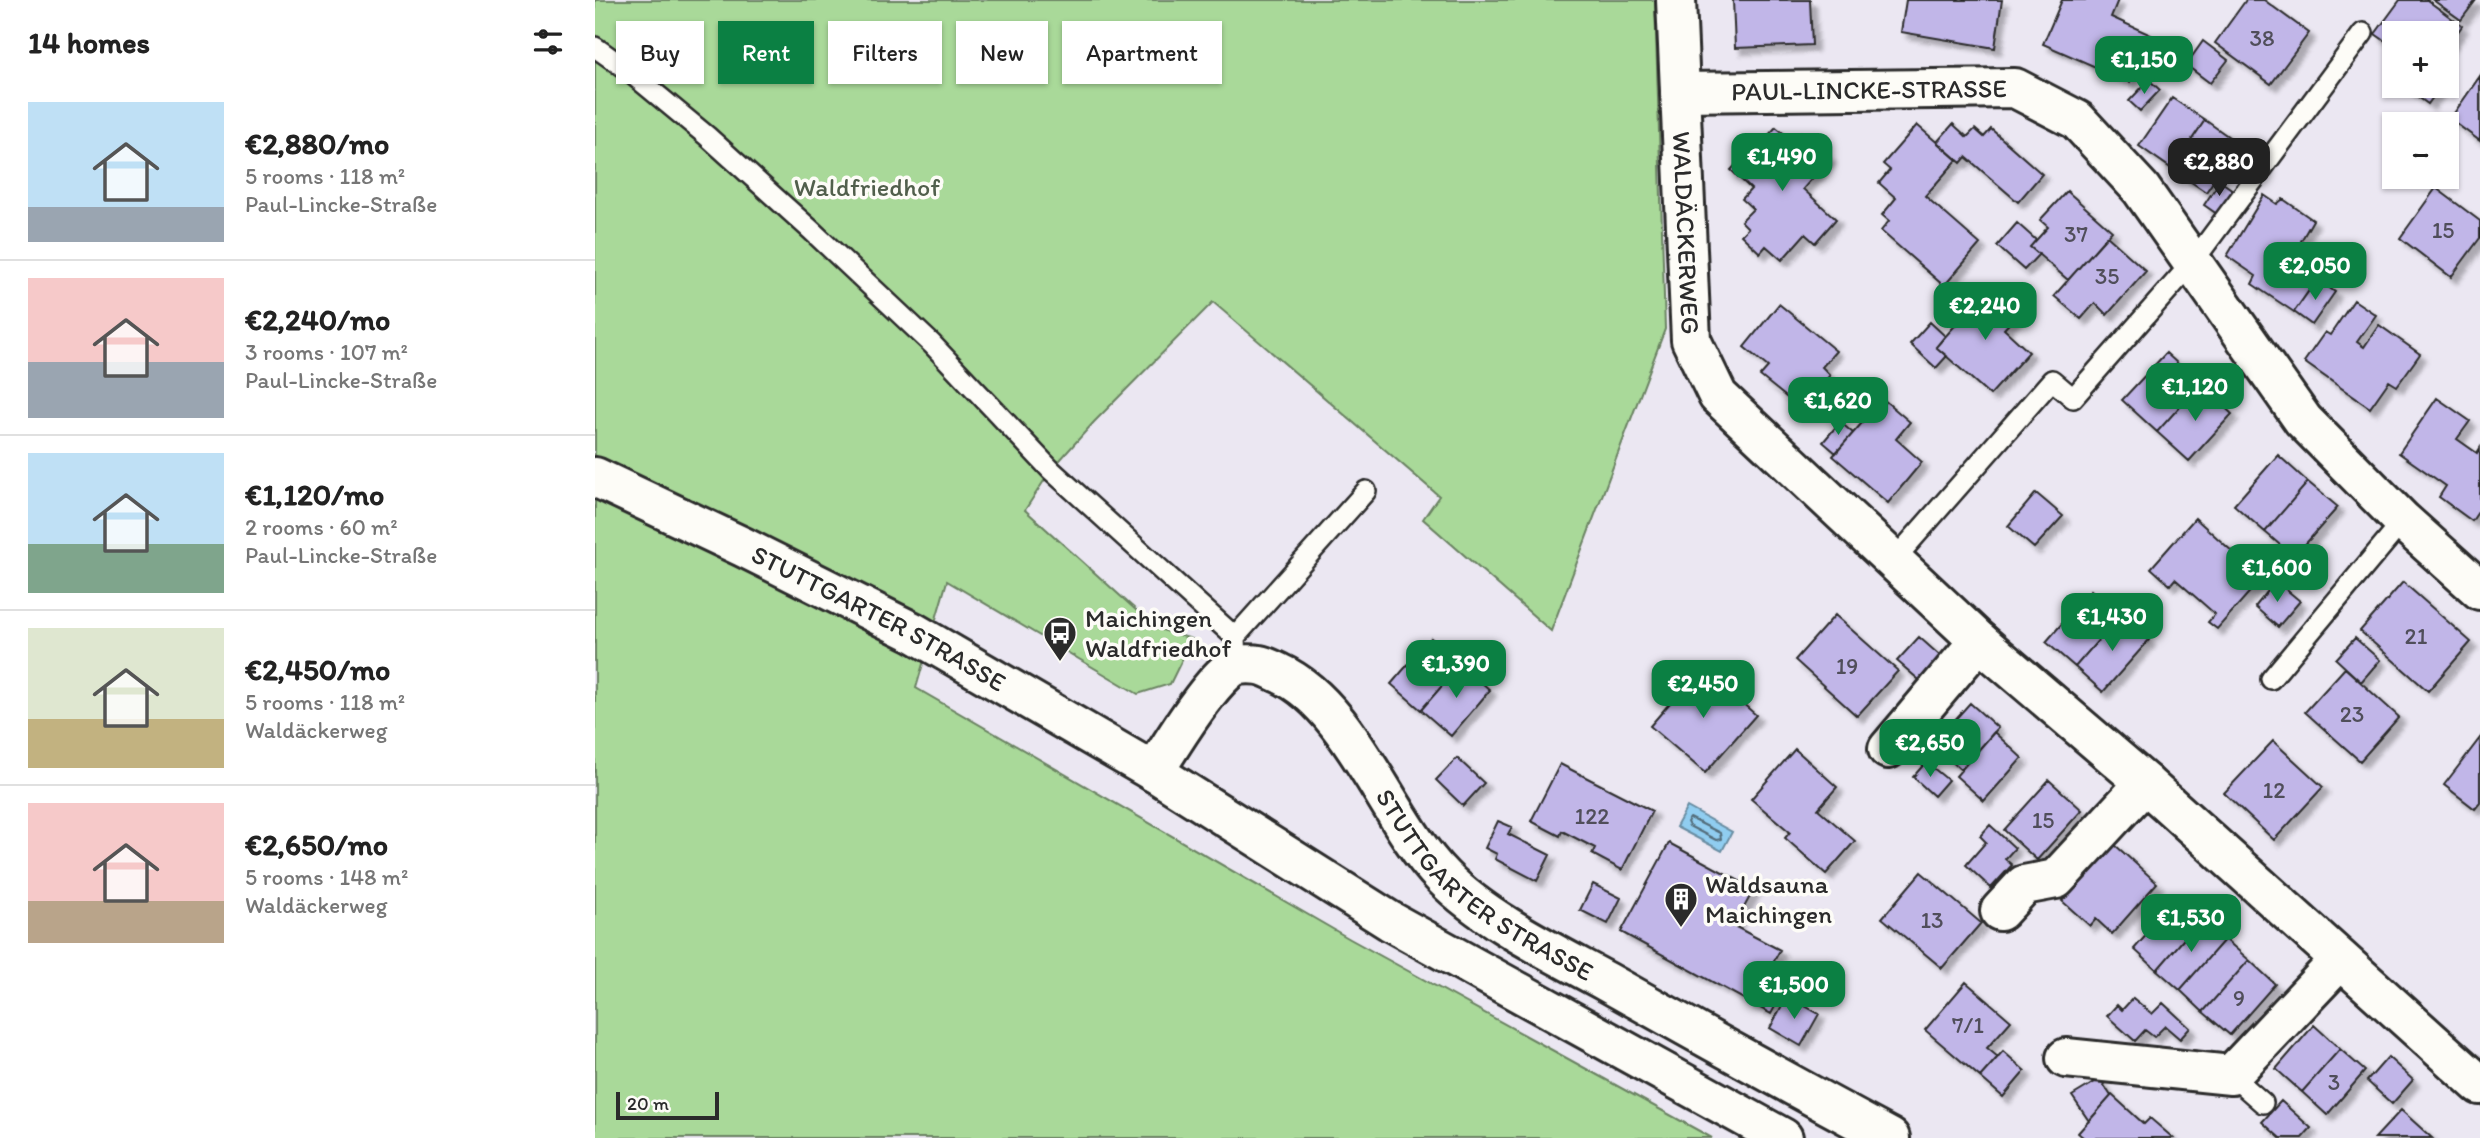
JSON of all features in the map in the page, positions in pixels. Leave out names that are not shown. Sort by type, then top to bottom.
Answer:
[{"type":"street","name":"WALDÄCKERWEG","points":[[1677,0],[1691,340],[1718,396],[1979,641],[2145,783],[2480,1085]]},
{"type":"street","name":"PAUL-LINCKE-STRASSE","points":[[1681,92],[2015,88],[2077,120],[2141,189],[2303,420],[2403,521],[2480,590]]},
{"type":"street","name":"STUTTGARTER STRASSE","points":[[595,477],[913,632],[1154,772],[1390,922],[1783,1138]]},
{"type":"street","points":[[1888,749],[1979,641]]},
{"type":"street","points":[[1154,772],[1219,679],[1235,651]]},
{"type":"street","name":"STUTTGARTER STRASSE","points":[[1235,651],[1294,680],[1323,707],[1347,736],[1431,865],[1457,892],[1525,936],[1791,1086],[1890,1138]]},
{"type":"street","points":[[2000,911],[2024,885],[2056,879],[2145,783]]},
{"type":"street","points":[[2066,1058],[2231,1075],[2340,960]]},
{"type":"lane","points":[[1894,560],[2052,380],[2073,398],[2192,263],[2363,33]]},
{"type":"lane","points":[[595,47],[707,136],[932,344],[1051,470],[1235,651],[1366,491]]},
{"type":"lane","points":[[2271,679],[2403,521]]},
{"type":"lane","points":[[2231,1075],[2263,1103]]},
{"type":"green space","name":"Waldfriedhof","points":[[595,0],[1655,0],[1665,329],[1551,631],[1423,519],[1439,496],[1213,302],[1094,422],[1051,470],[1025,510],[1156,628],[1192,639],[1170,684],[1138,694],[947,581],[916,688],[1350,939],[1712,1138],[595,1138]]},
{"type":"water","points":[[1687,807],[1732,832],[1722,851],[1676,827]]},
{"type":"building","points":[[1733,0],[1810,0],[1812,45],[1735,48]]},
{"type":"building","points":[[1906,0],[2002,0],[1995,48],[1901,32]]},
{"type":"building","points":[[2062,0],[2118,0],[2111,17],[2151,35],[2130,82],[2043,44]]},
{"type":"building","points":[[2246,0],[2264,0],[2309,33],[2271,84],[2215,43]]},
{"type":"building","points":[[2400,0],[2427,0],[2455,21],[2385,21]]},
{"type":"building","points":[[2433,0],[2476,0],[2461,20]]},
{"type":"building","points":[[2382,24],[2382,39],[2375,34]]},
{"type":"building","points":[[2203,41],[2228,60],[2210,83],[2186,65]]},
{"type":"building","points":[[2480,76],[2480,141],[2459,126],[2459,112],[2455,112]]},
{"type":"building","points":[[2149,80],[2160,90],[2140,111],[2129,101]]},
{"type":"building","points":[[2172,98],[2205,120],[2172,169],[2139,146]]},
{"type":"building","points":[[2420,98],[2432,98],[2428,104]]},
{"type":"building","points":[[2205,120],[2239,144],[2206,192],[2172,169]]},
{"type":"building","points":[[1953,124],[1967,137],[1975,129],[1984,137],[1991,129],[2042,174],[2018,202],[1966,157],[1961,163],[1937,142]]},
{"type":"building","points":[[1917,125],[1957,160],[1925,196],[1980,244],[1944,286],[1881,231],[1889,221],[1882,215],[1896,198],[1879,183],[1890,170],[1883,164]]},
{"type":"building","points":[[1776,127],[1793,141],[1801,132],[1830,158],[1803,189],[1836,219],[1815,243],[1805,234],[1782,260],[1766,246],[1760,253],[1741,235],[1748,228],[1741,221],[1753,209],[1742,199],[1751,189],[1731,170],[1753,146],[1756,149]]},
{"type":"building","points":[[2220,181],[2233,190],[2217,214],[2204,205]]},
{"type":"building","points":[[2435,189],[2480,221],[2480,238],[2451,277],[2400,238]]},
{"type":"building","points":[[2067,191],[2112,231],[2068,280],[2030,247],[2048,227],[2040,220]]},
{"type":"building","points":[[2264,195],[2277,204],[2283,199],[2313,220],[2301,241],[2323,271],[2294,312],[2252,284],[2256,276],[2227,256]]},
{"type":"building","points":[[2017,223],[2036,240],[2030,247],[2039,254],[2024,270],[1997,246]]},
{"type":"building","points":[[2107,236],[2146,271],[2107,315],[2095,303],[2081,319],[2054,296]]},
{"type":"building","points":[[2317,279],[2335,292],[2312,325],[2294,312]]},
{"type":"building","points":[[1990,286],[2019,313],[2004,329],[2029,352],[1990,395],[1936,347]]},
{"type":"building","points":[[2354,300],[2376,315],[2357,342],[2364,347],[2379,325],[2420,354],[2397,386],[2389,381],[2370,408],[2304,362],[2325,332],[2330,335]]},
{"type":"building","points":[[1779,304],[1836,351],[1822,367],[1830,375],[1817,391],[1810,386],[1795,404],[1760,376],[1768,367],[1744,347]]},
{"type":"building","points":[[1930,322],[1945,336],[1936,347],[1947,356],[1936,368],[1910,344]]},
{"type":"building","points":[[2166,353],[2200,384],[2157,432],[2122,400]]},
{"type":"building","points":[[2200,384],[2232,414],[2189,461],[2157,432]]},
{"type":"building","points":[[2437,398],[2470,421],[2457,439],[2477,453],[2480,448],[2480,509],[2472,521],[2439,497],[2446,486],[2399,453]]},
{"type":"building","points":[[1883,399],[1910,422],[1896,439],[1922,462],[1888,503],[1833,456]]},
{"type":"building","points":[[1840,422],[1853,433],[1836,453],[1823,442]]},
{"type":"building","points":[[2278,455],[2308,482],[2265,532],[2234,505]]},
{"type":"building","points":[[2308,482],[2338,507],[2294,557],[2265,532]]},
{"type":"building","points":[[2036,493],[2063,516],[2034,548],[2008,526]]},
{"type":"building","points":[[2195,518],[2262,578],[2217,629],[2208,622],[2215,614],[2175,579],[2170,585],[2151,568]]},
{"type":"building","points":[[2276,581],[2300,601],[2278,627],[2255,607]]},
{"type":"building","points":[[2403,582],[2471,642],[2428,691],[2360,631]]},
{"type":"building","points":[[2091,590],[2120,615],[2075,667],[2046,642]]},
{"type":"building","points":[[1835,615],[1898,671],[1857,716],[1795,660]]},
{"type":"building","points":[[2120,615],[2149,640],[2103,692],[2075,667]]},
{"type":"building","points":[[1919,637],[1946,661],[1925,685],[1897,661]]},
{"type":"building","points":[[1431,638],[1461,664],[1421,710],[1391,684]]},
{"type":"building","points":[[2355,638],[2380,660],[2361,682],[2336,659]]},
{"type":"building","points":[[1461,664],[1490,690],[1451,736],[1421,710]]},
{"type":"building","points":[[1701,667],[1756,715],[1705,773],[1650,726]]},
{"type":"building","points":[[2345,668],[2399,717],[2360,761],[2305,712]]},
{"type":"building","points":[[1970,703],[1998,728],[1961,770],[1933,744]]},
{"type":"building","points":[[1994,732],[2022,758],[1984,801],[1956,776]]},
{"type":"building","points":[[2480,738],[2480,803],[2475,809],[2444,785]]},
{"type":"building","points":[[2273,741],[2323,787],[2274,840],[2224,793]]},
{"type":"building","points":[[1795,749],[1837,787],[1818,809],[1855,841],[1826,874],[1785,838],[1790,832],[1751,799]]},
{"type":"building","points":[[1457,758],[1484,783],[1463,806],[1436,780]]},
{"type":"building","points":[[1926,762],[1948,780],[1934,796],[1913,777]]},
{"type":"building","points":[[1560,764],[1652,811],[1622,870],[1592,854],[1595,848],[1562,831],[1560,836],[1531,821]]},
{"type":"building","points":[[2049,780],[2082,810],[2037,860],[2004,830]]},
{"type":"building","points":[[1498,821],[1512,827],[1508,834],[1550,855],[1537,881],[1495,859],[1497,854],[1485,848]]},
{"type":"building","points":[[1990,825],[2015,848],[2005,859],[2012,865],[1991,888],[1966,865],[1986,842],[1980,836]]},
{"type":"building","name":"Waldsauna Maichingen","points":[[1669,843],[1754,889],[1734,926],[1780,950],[1773,963],[1783,968],[1777,980],[1787,985],[1771,1014],[1621,932]]},
{"type":"building","points":[[2114,844],[2157,883],[2112,934],[2096,919],[2090,926],[2062,901]]},
{"type":"building","points":[[1921,872],[1981,923],[1942,968],[1882,918]]},
{"type":"building","points":[[1593,884],[1621,898],[1608,924],[1580,910]]},
{"type":"building","points":[[2179,898],[2202,918],[2157,970],[2134,949]]},
{"type":"building","points":[[2202,918],[2225,939],[2180,990],[2157,970]]},
{"type":"building","points":[[2225,939],[2249,960],[2203,1012],[2180,990]]},
{"type":"building","points":[[2249,960],[2275,984],[2230,1035],[2203,1012]]},
{"type":"building","points":[[1966,982],[2011,1021],[1987,1048],[1998,1057],[1980,1077],[1925,1030]]},
{"type":"building","points":[[1787,996],[1819,1014],[1801,1046],[1770,1028]]},
{"type":"building","points":[[2133,998],[2152,1014],[2163,1003],[2190,1028],[2180,1039],[2165,1026],[2154,1037],[2145,1030],[2135,1041],[2107,1016],[2117,1005],[2122,1010]]},
{"type":"building","points":[[2314,1025],[2340,1049],[2302,1092],[2276,1069]]},
{"type":"building","points":[[2340,1049],[2365,1071],[2327,1115],[2302,1092]]},
{"type":"building","points":[[2003,1051],[2025,1071],[2003,1097],[1980,1077]]},
{"type":"building","points":[[2388,1057],[2413,1080],[2392,1104],[2367,1081]]},
{"type":"building","points":[[2100,1079],[2111,1096],[2089,1121],[2072,1096]]},
{"type":"building","points":[[2112,1095],[2144,1124],[2150,1118],[2173,1138],[2084,1138],[2078,1133]]},
{"type":"building","points":[[2281,1101],[2311,1128],[2302,1138],[2280,1138],[2262,1122]]},
{"type":"building","points":[[2401,1110],[2432,1138],[2375,1138]]},
{"type":"place","name":"Maichingen Waldfriedhof","points":[[1060,663]]},
{"type":"place","name":"Waldsauna Maichingen","points":[[1681,929]]}]
